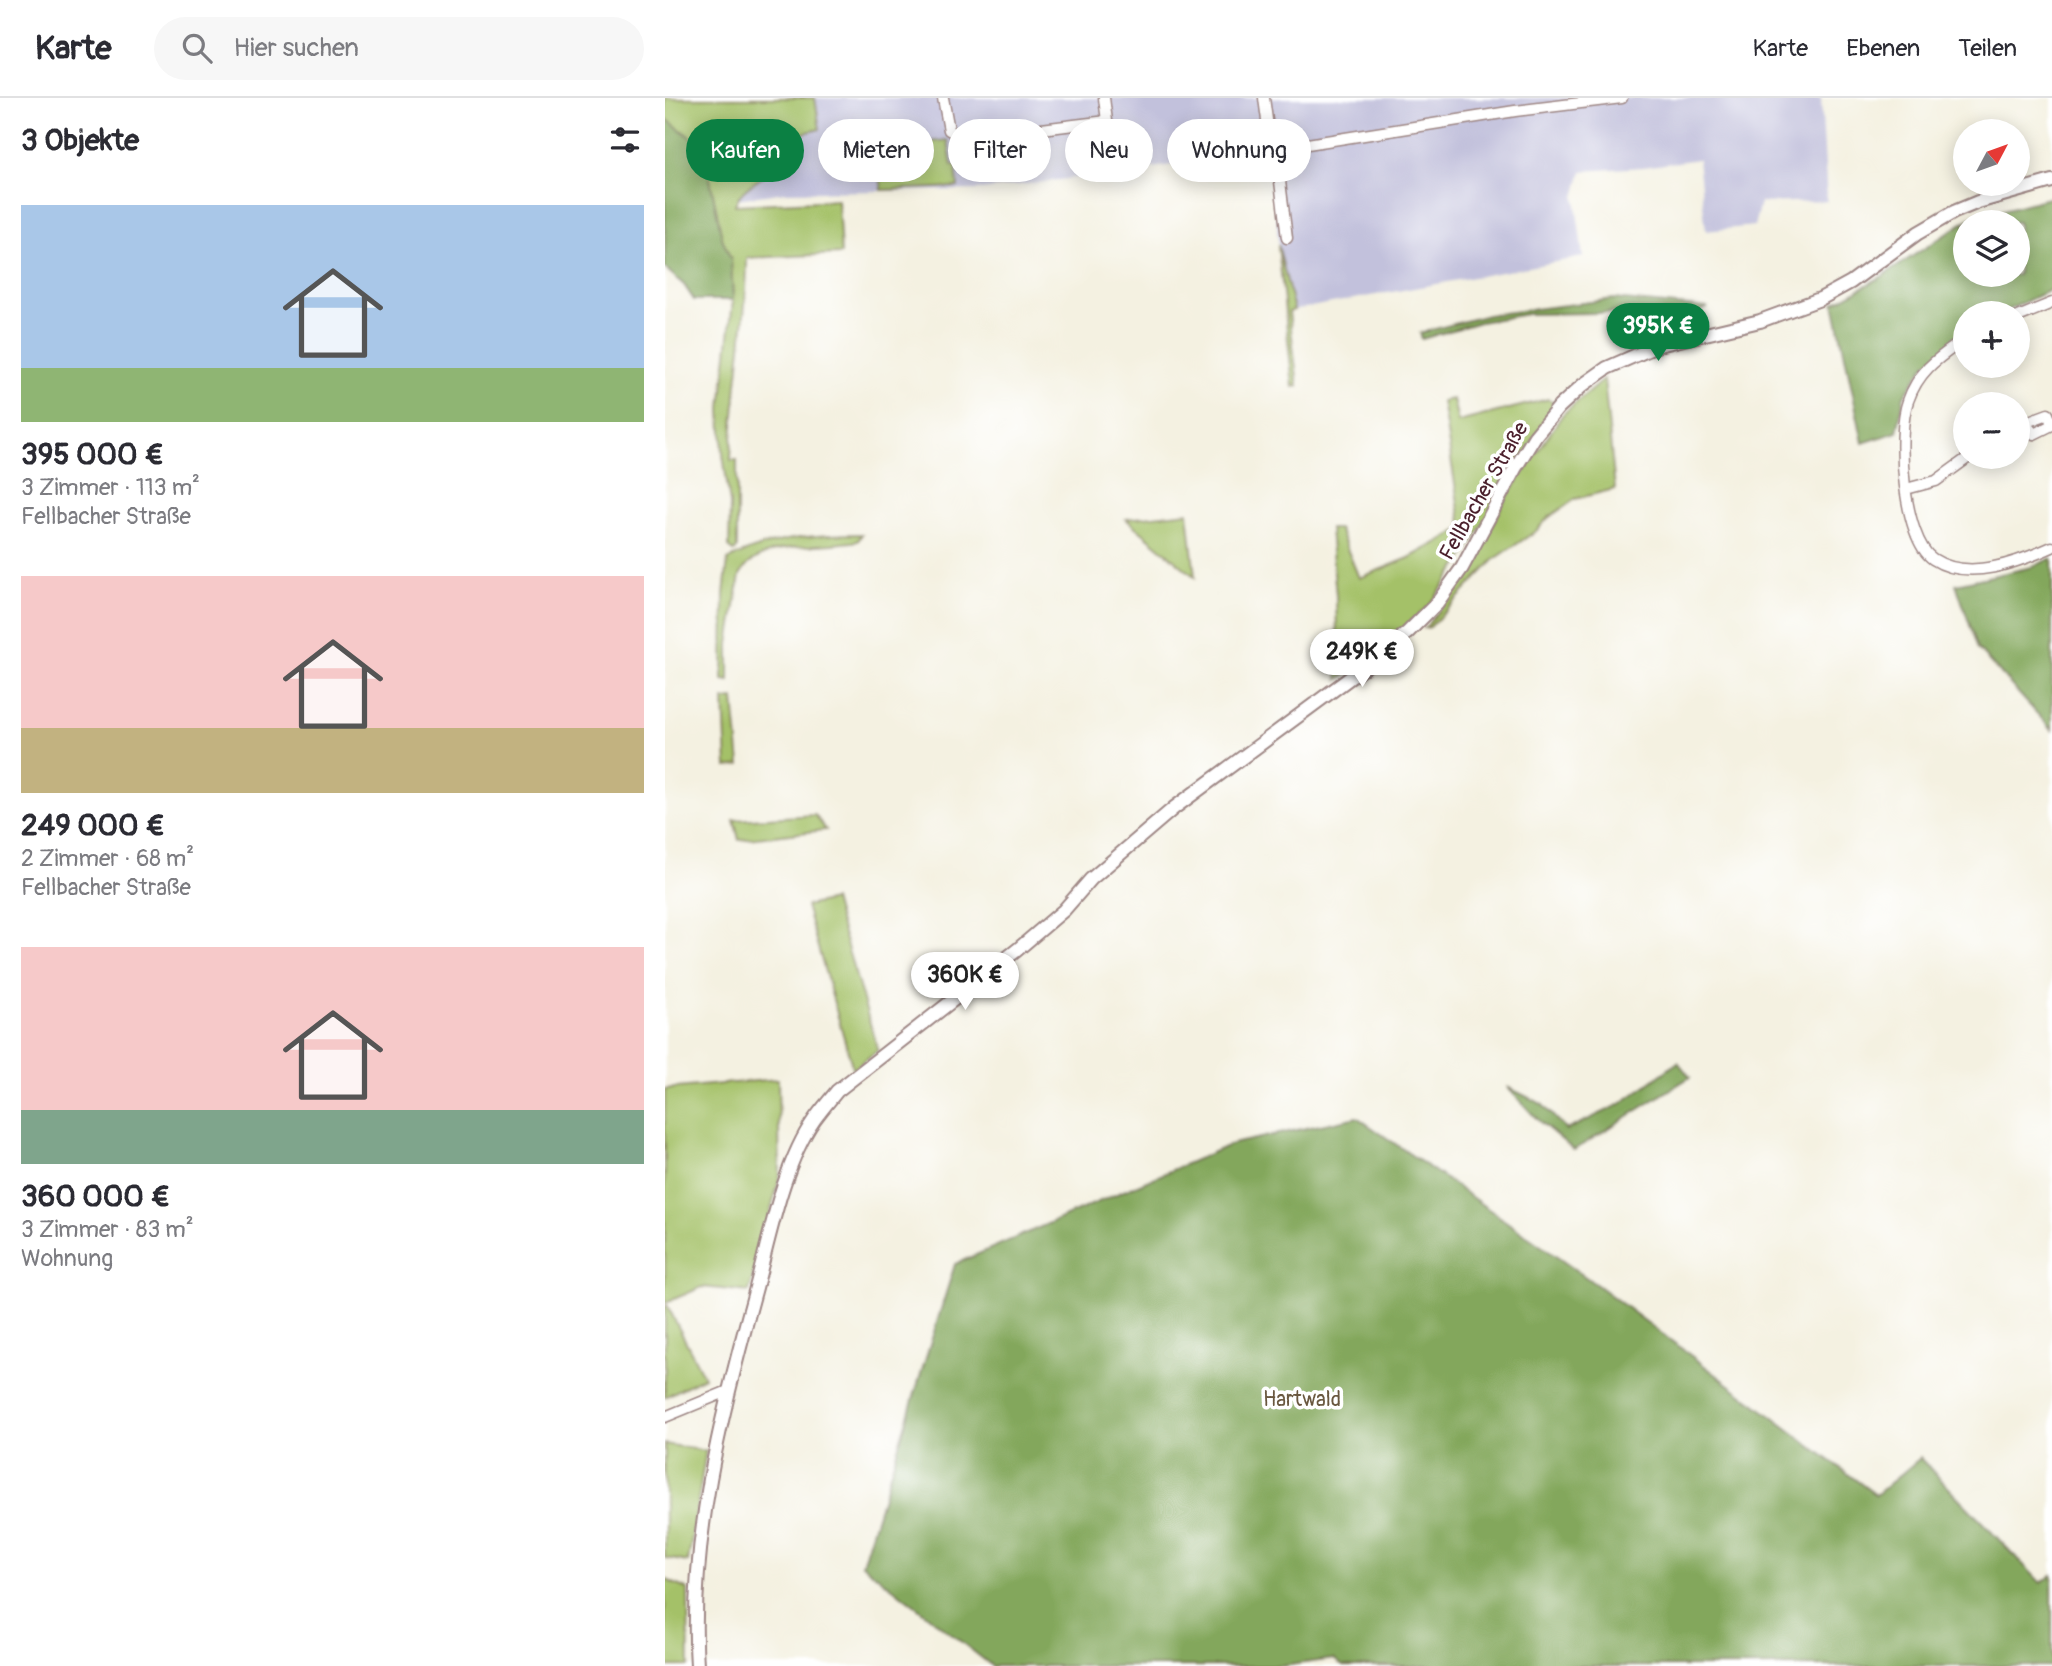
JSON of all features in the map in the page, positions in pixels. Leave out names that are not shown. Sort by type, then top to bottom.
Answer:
[{"type":"main road","name":"Fellbacher Straße","points":[[697,1666],[695,1602],[701,1543],[728,1391],[787,1175],[814,1120],[837,1091],[1064,911],[1091,879],[1174,808],[1392,646],[1437,603],[1462,568],[1535,436],[1570,396],[1607,368],[1658,345],[1760,321],[1820,299],[1851,282],[1927,227],[1954,212],[1978,202],[2052,181]]},
{"type":"street","points":[[943,98],[948,127],[954,133],[1033,130],[1107,121],[1104,98]]},
{"type":"street","points":[[1264,98],[1267,119]]},
{"type":"street","points":[[1514,98],[1515,111]]},
{"type":"street","points":[[1311,143],[1515,111],[1622,98]]},
{"type":"street","points":[[1280,182],[1287,238]]},
{"type":"street","points":[[2030,312],[2052,303]]},
{"type":"street","points":[[1953,347],[1928,365],[1907,401],[1901,454],[1910,520],[1921,544],[1932,559],[1957,567],[1993,568],[2006,566],[2052,547]]},
{"type":"street","points":[[2030,420],[2048,414],[2052,424],[2034,435],[2030,431]]},
{"type":"street","points":[[1906,489],[1937,481],[1953,469]]},
{"type":"street","points":[[665,1417],[728,1391]]},
{"type":"shaded area","points":[[815,98],[1821,98],[1827,201],[1760,203],[1754,226],[1706,231],[1698,159],[1644,167],[1582,171],[1575,197],[1583,257],[1294,310],[1278,245],[1275,182],[1311,182],[1311,119],[1167,119],[1167,166],[1153,168],[1153,119],[1065,119],[1065,179],[1051,181],[1051,119],[948,119],[948,182],[1043,182],[982,190],[785,192],[737,199],[754,182],[804,182],[804,134],[818,130],[818,182],[934,182],[934,119],[818,119]]},
{"type":"green space","points":[[665,98],[815,98],[818,129],[804,133],[804,119],[686,119],[686,134],[665,118]]},
{"type":"green space","points":[[665,118],[686,134],[686,182],[711,182],[722,238],[731,260],[733,300],[694,300],[684,285],[665,268]]},
{"type":"green space","points":[[948,140],[948,182],[958,182],[958,187],[882,190],[881,182],[934,182],[934,142]]},
{"type":"green space","points":[[711,182],[756,182],[742,192],[735,205],[838,200],[841,254],[747,258],[731,460],[737,460],[737,549],[734,551],[729,547],[730,504],[723,455],[721,408],[733,300],[731,260],[722,239]]},
{"type":"green space","points":[[2052,197],[2052,289],[2027,301],[1953,301],[1953,345],[1926,364],[1904,396],[1897,432],[1863,443],[1834,303],[1881,277],[1953,230],[1953,287],[2030,287],[2030,210],[2003,210]]},
{"type":"green space","points":[[1278,245],[1294,310],[1289,312],[1298,386],[1293,387]]},
{"type":"green space","points":[[1614,299],[1708,308],[1701,311],[1527,314],[1480,322],[1422,339],[1420,333],[1488,315]]},
{"type":"green space","points":[[1604,379],[1615,489],[1575,499],[1548,518],[1536,531],[1495,559],[1430,627],[1425,628],[1482,548],[1502,505],[1563,414]]},
{"type":"green space","points":[[1453,399],[1458,422],[1548,399],[1555,403],[1467,552],[1430,605],[1382,647],[1338,680],[1336,596],[1330,529],[1339,529],[1359,578],[1409,558],[1462,529],[1442,401]]},
{"type":"green space","points":[[1188,512],[1195,577],[1126,519]]},
{"type":"green space","points":[[862,534],[858,541],[777,550],[749,563],[740,575],[729,644],[729,681],[723,680],[724,594],[728,560],[777,542],[828,535]]},
{"type":"green space","points":[[2052,558],[2052,730],[1978,649],[1956,584],[2032,567]]},
{"type":"green space","points":[[734,699],[740,765],[727,767],[724,700]]},
{"type":"green space","points":[[815,815],[826,830],[739,840],[734,820]]},
{"type":"green space","points":[[833,900],[878,1050],[853,1069],[806,906]]},
{"type":"green space","points":[[1678,1062],[1690,1077],[1574,1150],[1539,1121],[1507,1087],[1542,1104],[1566,1130],[1619,1105]]},
{"type":"green space","points":[[778,1079],[780,1176],[749,1292],[702,1287],[665,1303],[665,1089]]},
{"type":"green space","name":"Hartwald","points":[[1357,1117],[1597,1285],[1876,1495],[1920,1458],[2041,1583],[2052,1575],[2052,1666],[1343,1666],[1334,1659],[1282,1666],[992,1666],[862,1564],[955,1264],[1232,1144]]},
{"type":"green space","points":[[667,1305],[704,1377],[665,1397],[665,1307]]},
{"type":"green space","points":[[665,1444],[706,1451],[688,1562],[665,1558]]},
{"type":"green space","points":[[665,1579],[688,1590],[689,1666],[665,1666]]}]
